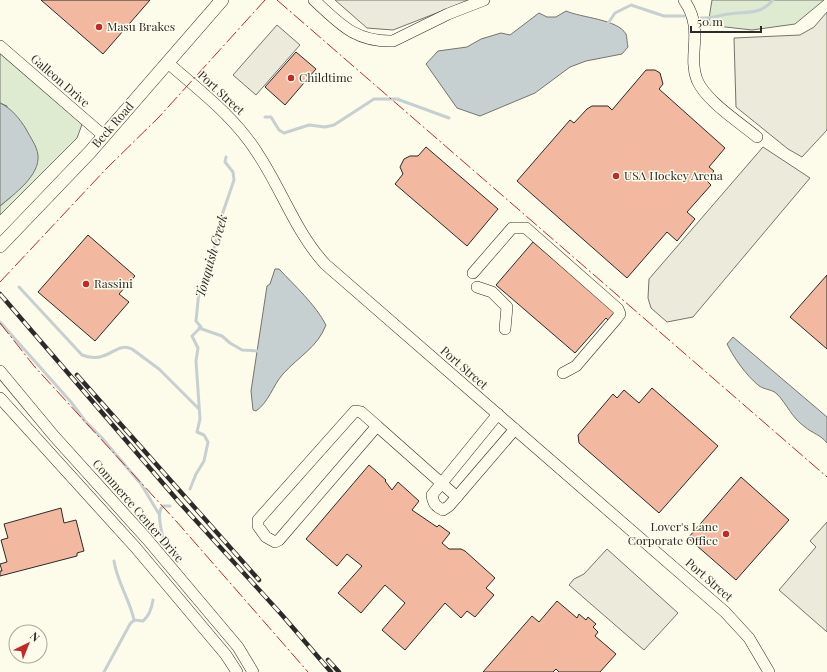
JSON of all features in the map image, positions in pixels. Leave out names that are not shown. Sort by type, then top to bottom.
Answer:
[{"type":"main road","name":"Beck Road","points":[[0,246],[42,204],[104,136],[222,0]]},
{"type":"street","points":[[314,0],[352,33],[384,41],[393,41],[448,14],[484,0]]},
{"type":"street","points":[[684,0],[694,21],[696,40],[694,66],[697,80],[708,95],[757,137]]},
{"type":"street","name":"Galleon Drive","points":[[0,46],[104,136]]},
{"type":"street","name":"Port Street","points":[[168,63],[231,118],[258,153],[302,236],[324,264],[725,612],[750,638],[769,672]]},
{"type":"street","points":[[473,273],[512,228],[526,228],[618,309],[620,314],[576,366],[563,373]]},
{"type":"street","points":[[477,287],[492,292],[507,307],[505,329]]},
{"type":"street","name":"Commerce Center Drive","points":[[0,371],[54,436],[146,539],[238,647],[253,672]]},
{"type":"street","points":[[0,398],[136,548],[226,655],[238,672]]},
{"type":"street","points":[[377,426],[280,540],[275,542],[266,537],[258,526],[258,520],[355,411],[361,412],[377,426],[442,484],[457,498]]},
{"type":"street","points":[[498,414],[432,495],[433,502],[437,507],[443,510],[457,498],[514,429]]},
{"type":"street","points":[[136,548],[146,539]]},
{"type":"green space","points":[[712,0],[824,0],[795,24],[752,30],[708,25]]},
{"type":"green space","points":[[0,46],[84,119],[77,138],[0,215],[0,206],[12,196],[7,106],[0,103]]},
{"type":"shaded area","points":[[335,0],[470,0],[393,30],[367,28]]},
{"type":"shaded area","points":[[566,11],[615,25],[626,34],[628,47],[622,54],[586,61],[570,67],[535,93],[480,116],[457,108],[426,64],[438,51],[467,47],[481,39],[501,33],[510,35],[539,13],[547,17],[556,17]]},
{"type":"shaded area","points":[[827,12],[827,130],[802,157],[788,149],[736,107],[734,38],[800,35],[814,27]]},
{"type":"shaded area","points":[[277,25],[300,45],[256,95],[233,75]]},
{"type":"shaded area","points":[[0,103],[15,114],[21,121],[35,145],[38,155],[38,163],[31,177],[25,184],[0,206]]},
{"type":"shaded area","points":[[763,147],[810,178],[693,317],[667,322],[651,308],[648,298],[649,279]]},
{"type":"shaded area","points":[[275,269],[279,269],[304,296],[326,325],[318,340],[283,374],[268,398],[256,411],[253,410],[251,391],[267,286],[270,284]]},
{"type":"shaded area","points":[[733,337],[827,417],[827,443],[800,423],[777,394],[773,391],[760,387],[749,376],[727,344]]},
{"type":"shaded area","points":[[827,522],[827,632],[779,590],[816,547],[810,541]]},
{"type":"shaded area","points":[[607,549],[678,613],[644,650],[569,585],[574,579],[584,574]]},
{"type":"building","name":"Masu Brakes","points":[[41,0],[150,0],[103,54]]},
{"type":"building","name":"Childtime","points":[[296,52],[316,69],[285,105],[265,87]]},
{"type":"building","name":"USA Hockey Arena","points":[[646,70],[655,70],[660,73],[663,84],[659,89],[725,148],[709,167],[714,171],[706,180],[711,185],[687,212],[695,219],[677,241],[667,232],[627,278],[517,181],[570,120],[574,123],[587,109],[592,106],[608,106],[612,110]]},
{"type":"building","points":[[426,147],[498,209],[467,246],[395,184],[403,174],[400,167],[404,159],[410,156],[418,156]]},
{"type":"building","name":"Rassini","points":[[88,235],[135,276],[119,294],[129,302],[95,341],[38,292]]},
{"type":"building","points":[[533,242],[616,313],[609,321],[606,318],[575,353],[496,285]]},
{"type":"building","points":[[827,275],[827,349],[790,317]]},
{"type":"building","points":[[652,388],[718,446],[659,513],[579,443],[578,435],[613,394],[617,398],[624,390],[639,403]]},
{"type":"building","points":[[369,465],[386,480],[385,481],[392,490],[398,482],[419,501],[412,510],[437,527],[439,525],[450,533],[442,543],[449,549],[461,549],[465,551],[495,578],[486,588],[494,595],[475,617],[467,611],[461,618],[445,603],[405,650],[382,630],[405,603],[385,585],[361,613],[338,593],[362,566],[347,554],[337,566],[306,539]]},
{"type":"building","points":[[741,477],[789,520],[736,580],[688,538]]},
{"type":"building","points":[[61,508],[64,523],[76,520],[84,551],[77,553],[77,556],[0,576],[0,571],[2,571],[0,564],[7,562],[1,540],[8,538],[4,524]]},
{"type":"building","points":[[557,601],[577,618],[579,614],[586,620],[588,617],[596,624],[593,627],[598,632],[595,636],[616,654],[600,672],[559,672],[556,669],[553,672],[483,672],[532,616],[539,622]]},
{"type":"waterway","points":[[701,18],[758,11],[763,9],[773,0]]},
{"type":"waterway","points":[[607,25],[615,13],[631,5],[664,16],[684,16]]},
{"type":"waterway","points":[[265,117],[271,117],[279,130],[284,133],[309,125],[325,127],[334,125],[374,99],[397,99],[449,118]]},
{"type":"waterway","name":"Tonquish Creek","points":[[190,489],[196,474],[204,461],[208,442],[204,435],[197,432],[200,419],[196,361],[198,348],[192,336],[201,327],[196,321],[199,291],[205,286],[205,274],[213,253],[222,215],[234,180],[233,172],[225,162],[226,157]]},
{"type":"waterway","points":[[19,287],[82,355],[98,357],[121,348],[126,347],[132,349],[159,369],[199,409]]},
{"type":"waterway","points":[[0,322],[141,484],[159,514]]},
{"type":"waterway","points":[[199,328],[222,336],[242,350],[261,351]]},
{"type":"waterway","name":"Tonquish Creek","points":[[163,538],[159,516],[160,511],[164,506],[170,506]]},
{"type":"waterway","points":[[114,561],[134,620]]},
{"type":"waterway","name":"Tonquish Creek","points":[[104,672],[131,622],[137,620],[143,621],[150,611],[153,600]]},
{"type":"railway","points":[[0,294],[179,502],[282,615],[331,672]]},
{"type":"railway","points":[[77,375],[259,580]]},
{"type":"railway","points":[[328,660],[339,672]]},
{"type":"power","points":[[0,282],[106,169],[159,117],[265,0]]},
{"type":"power","points":[[277,0],[827,477]]},
{"type":"power","points":[[0,323],[34,366],[176,521],[308,672]]},
{"type":"place","name":"Masu Brakes","points":[[99,27]]},
{"type":"place","name":"Childtime","points":[[291,78]]},
{"type":"place","name":"USA Hockey Arena","points":[[616,176]]},
{"type":"place","name":"Rassini","points":[[86,284]]},
{"type":"place","name":"Lover's Lane Corporate Office","points":[[726,534]]}]
